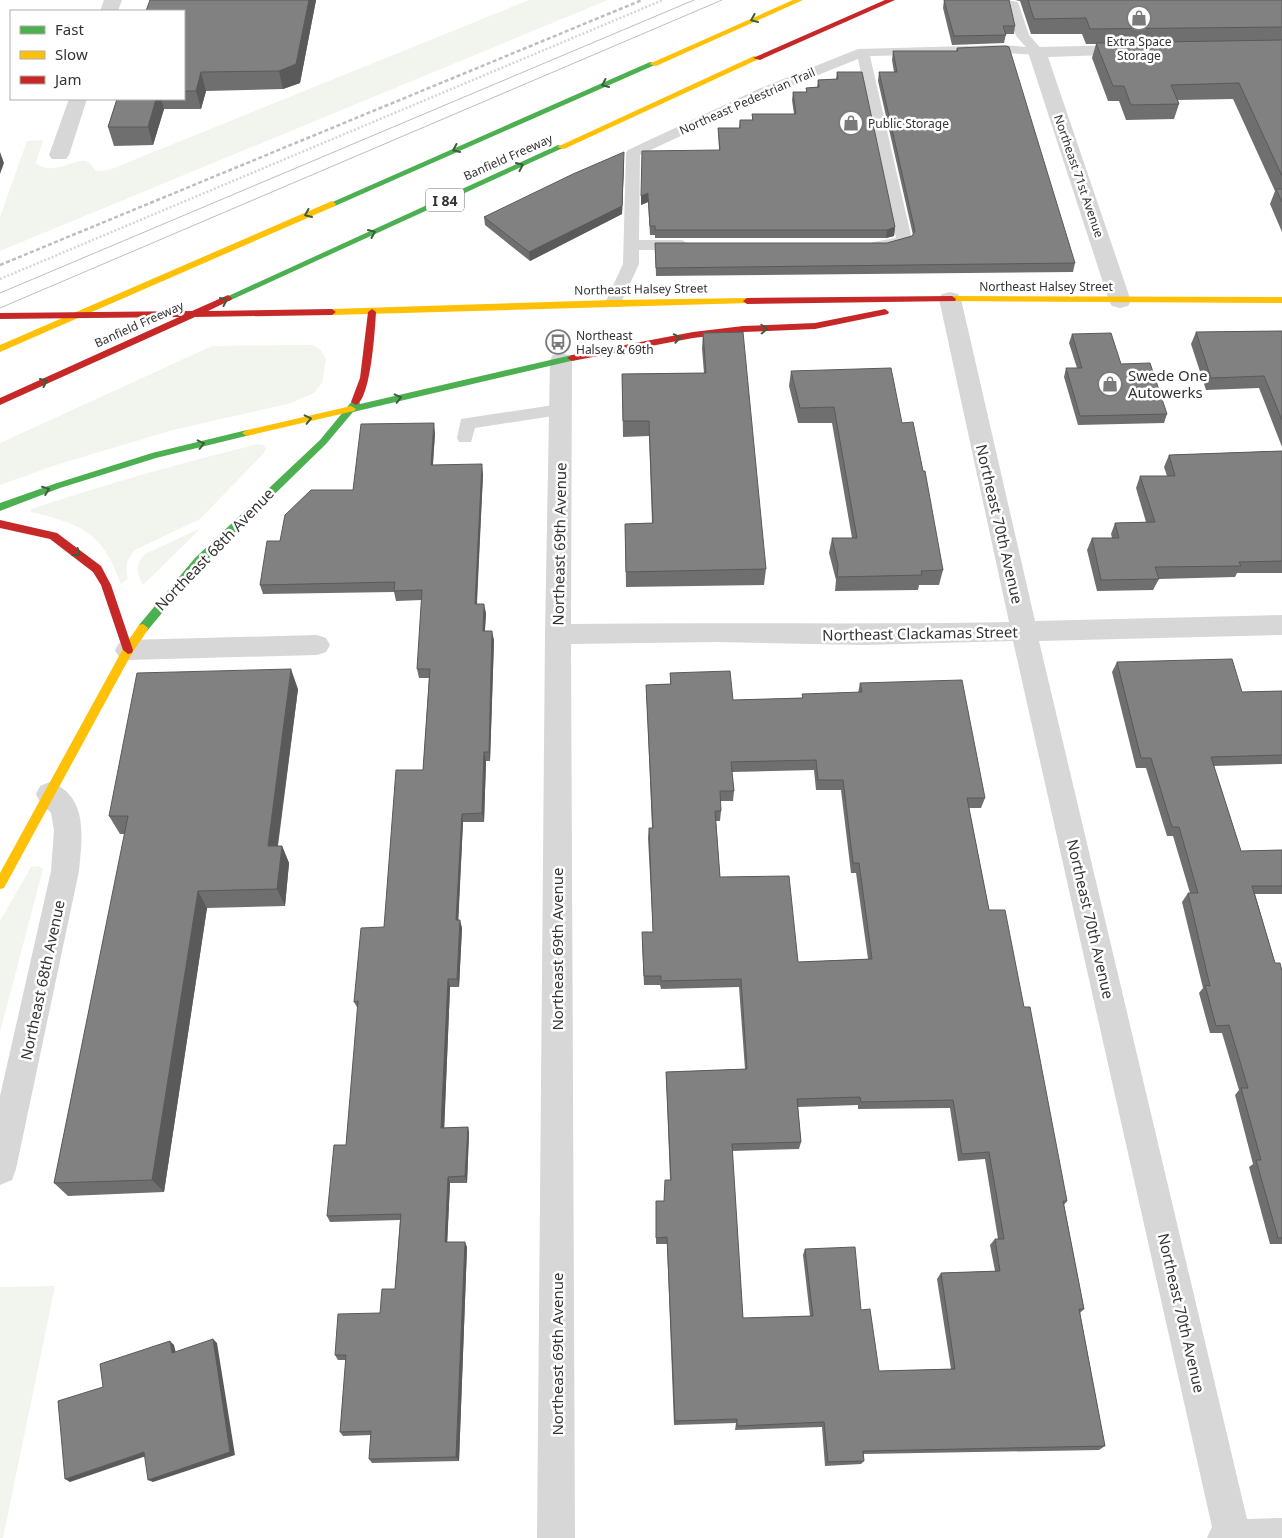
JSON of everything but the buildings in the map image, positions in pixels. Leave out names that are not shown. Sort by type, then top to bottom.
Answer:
[{"type":"main road","name":"Banfield Freeway","points":[[0,349],[799,0]]},
{"type":"main road","name":"Banfield Freeway","points":[[0,402],[753,60],[891,0]]},
{"type":"main road","name":"Northeast Halsey Street","points":[[0,316],[372,312],[613,303],[950,299],[1282,300]]},
{"type":"main road","points":[[0,508],[57,486],[155,455],[561,360],[692,335],[815,326],[950,299]]},
{"type":"main road","name":"Northeast 68th Avenue","points":[[0,884],[128,650],[149,617],[166,596],[226,534],[325,439],[351,409],[362,388],[372,312]]},
{"type":"main road","points":[[0,524],[53,536],[97,569],[106,585],[128,650]]},
{"type":"street","points":[[1037,52],[1151,50]]},
{"type":"street","name":"Northeast 71st Avenue","points":[[1037,52],[1120,300]]},
{"type":"street","points":[[58,154],[78,100]]},
{"type":"street","name":"Northeast 70th Avenue","points":[[950,299],[1024,631],[1233,1538]]},
{"type":"street","name":"Northeast 69th Avenue","points":[[556,1538],[558,634],[561,360]]},
{"type":"street","name":"Northeast Clackamas Street","points":[[558,634],[718,632],[865,635],[1282,626]]},
{"type":"street","points":[[128,650],[317,645]]},
{"type":"street","name":"Northeast 68th Avenue","points":[[0,1169],[65,871],[68,830],[64,808],[50,794]]},
{"type":"street","points":[[1226,1538],[1282,1537]]},
{"type":"lane","points":[[1012,2],[1024,36],[1037,52]]},
{"type":"lane","points":[[866,245],[895,244],[904,240],[863,52],[1004,49],[1037,52]]},
{"type":"lane","name":"Northeast Pedestrian Trail","points":[[632,245],[633,154],[761,93],[863,52]]},
{"type":"lane","points":[[613,303],[631,264],[632,245],[700,245]]},
{"type":"lane","points":[[465,438],[467,422],[560,410]]},
{"type":"path","points":[[0,279],[663,0]]},
{"type":"shaded area","points":[[529,0],[608,0],[0,251],[0,217],[27,141],[43,140],[36,163],[43,167],[58,167],[84,161],[89,163],[96,171],[109,170]]},
{"type":"shaded area","points":[[313,345],[321,350],[326,359],[322,383],[314,393],[291,403],[173,430],[59,464],[0,485],[0,443],[212,346]]},
{"type":"shaded area","points":[[258,444],[264,445],[266,449],[263,454],[200,519],[135,550],[127,563],[128,579],[121,584],[106,552],[88,533],[64,521],[31,512],[31,509],[115,482]]},
{"type":"shaded area","points":[[201,528],[143,585],[139,576],[138,565],[145,554]]},
{"type":"shaded area","points":[[39,866],[43,869],[0,1032],[0,921],[31,867]]},
{"type":"shaded area","points":[[55,1286],[3,1538],[0,1538],[0,1287]]},
{"type":"tram line","points":[[0,293],[694,0]]},
{"type":"tram line","points":[[0,308],[722,0]]},
{"type":"railway","points":[[0,265],[642,0]]},
{"type":"traffic: fast","points":[[332,204],[653,64]]},
{"type":"traffic: fast","points":[[228,298],[561,147]]},
{"type":"traffic: fast","points":[[351,409],[572,358]]},
{"type":"traffic: fast","points":[[143,628],[199,561],[323,442],[356,402]]},
{"type":"traffic: fast","points":[[0,507],[57,486],[155,455],[247,433]]},
{"type":"traffic: slow","points":[[653,64],[799,0]]},
{"type":"traffic: slow","points":[[561,147],[757,58]]},
{"type":"traffic: slow","points":[[0,349],[332,204]]},
{"type":"traffic: slow","points":[[952,299],[1282,300]]},
{"type":"traffic: slow","points":[[332,312],[613,303],[747,301]]},
{"type":"traffic: slow","points":[[247,433],[351,409]]},
{"type":"traffic: slow","points":[[0,884],[128,650],[143,628]]},
{"type":"traffic: jam","points":[[757,58],[891,0]]},
{"type":"traffic: jam","points":[[0,402],[228,298]]},
{"type":"traffic: jam","points":[[747,301],[952,299]]},
{"type":"traffic: jam","points":[[0,316],[332,312]]},
{"type":"traffic: jam","points":[[356,402],[365,378],[372,312]]},
{"type":"traffic: jam","points":[[572,358],[693,335],[743,329],[815,326],[885,312]]},
{"type":"traffic: jam","points":[[0,524],[53,536],[97,569],[106,585],[128,650]]},
{"type":"place","name":"Extra Space Storage","points":[[1139,18]]},
{"type":"place","name":"Public Storage","points":[[851,123]]},
{"type":"place","name":"Northeast Halsey & 69th","points":[[558,342]]},
{"type":"place","name":"Swede One Autowerks","points":[[1110,384]]}]
